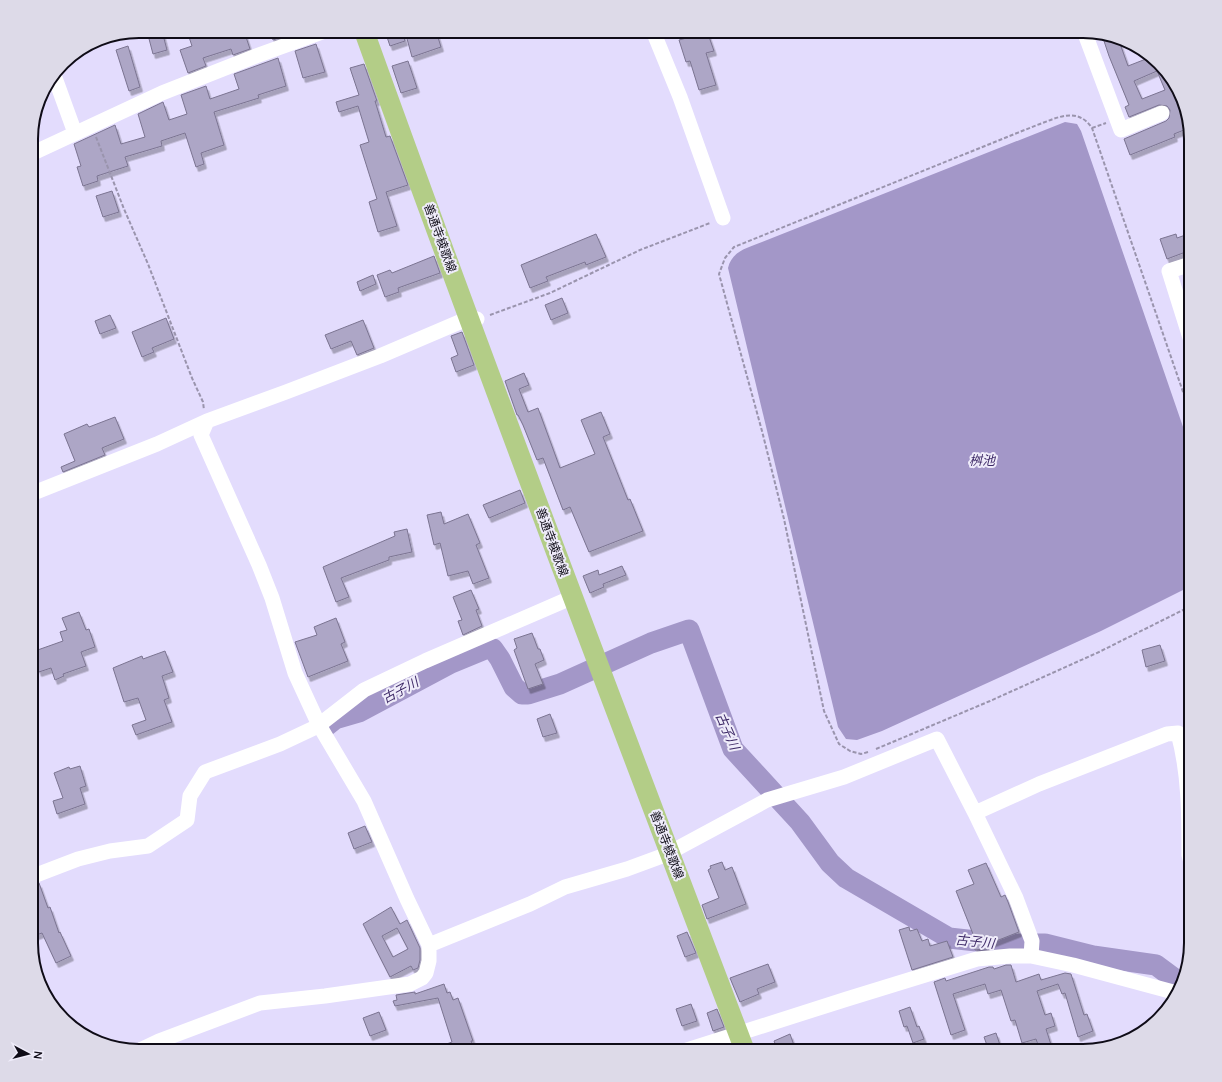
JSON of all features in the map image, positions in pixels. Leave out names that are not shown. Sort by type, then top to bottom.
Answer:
[{"type":"main road","name":"善通寺綾歌線","points":[[367,38],[473,319],[573,597],[742,1043]]},
{"type":"street","points":[[38,151],[162,93],[306,38]]},
{"type":"street","points":[[656,38],[680,97],[723,218]]},
{"type":"street","points":[[1087,38],[1121,130],[1162,113]]},
{"type":"street","points":[[56,81],[75,133]]},
{"type":"street","points":[[1184,266],[1169,271],[1184,319]]},
{"type":"street","points":[[38,491],[156,444],[206,421],[351,367],[473,319]]},
{"type":"street","points":[[153,1044],[260,1003],[325,996],[410,984],[422,978],[426,973],[429,962],[429,945],[364,801],[319,725],[295,674],[272,598],[259,565],[201,435],[206,421]]},
{"type":"street","points":[[38,874],[78,859],[110,851],[148,846],[187,820],[190,796],[205,772],[280,744],[319,725],[364,690],[425,661],[573,597]]},
{"type":"street","points":[[975,813],[1039,784],[1167,734],[1178,733],[1184,763]]},
{"type":"street","points":[[429,945],[530,904],[565,887],[627,869],[670,852],[767,800],[844,777],[937,739],[1016,898],[1032,941],[1030,956]]},
{"type":"street","points":[[705,1044],[732,1035],[742,1043],[846,999],[977,959],[1030,956],[1074,965],[1172,992]]},
{"type":"path","points":[[1184,395],[1092,128],[1089,123],[1078,116],[1070,115],[1037,125],[734,247],[725,258],[719,274],[751,387],[782,512],[824,711],[839,744],[850,751],[861,754],[871,751],[990,701],[1099,652],[1184,610]]},
{"type":"path","points":[[1092,128],[1106,123]]},
{"type":"path","points":[[91,126],[203,402],[206,421]]},
{"type":"path","points":[[473,319],[550,293],[640,250],[723,218]]},
{"type":"water","name":"桝池","points":[[1065,122],[1077,124],[1081,131],[1184,430],[1184,590],[1101,631],[882,731],[857,740],[846,739],[838,727],[728,268],[733,258],[746,248]]},
{"type":"building","points":[[149,38],[164,38],[167,50],[153,54]]},
{"type":"building","points":[[189,38],[246,38],[250,49],[233,55],[231,49],[203,58],[206,66],[188,73],[180,50],[192,46]]},
{"type":"building","points":[[387,38],[404,38],[405,41],[390,46]]},
{"type":"building","points":[[407,38],[438,38],[441,47],[412,57]]},
{"type":"building","points":[[686,38],[709,38],[714,51],[706,53],[716,85],[699,90],[690,61],[686,62],[679,40]]},
{"type":"building","points":[[1104,40],[1121,45],[1128,66],[1145,59],[1155,67],[1174,94],[1181,113],[1184,130],[1174,134],[1175,137],[1130,155],[1124,139],[1166,121],[1169,118],[1170,110],[1167,106],[1159,105],[1129,117],[1125,107],[1129,105]],"holes":[[[1157,71],[1165,90],[1142,99],[1134,81]]]},
{"type":"building","points":[[316,44],[325,72],[303,78],[295,51]]},
{"type":"building","points":[[128,46],[140,87],[129,91],[116,50]]},
{"type":"building","points":[[278,58],[286,86],[258,95],[259,98],[214,112],[224,145],[201,153],[204,164],[196,167],[185,133],[161,141],[162,146],[125,157],[128,166],[97,176],[98,181],[83,186],[77,167],[81,166],[74,144],[115,125],[121,144],[145,137],[138,114],[163,102],[169,120],[187,114],[181,95],[206,86],[210,99],[239,89],[234,74]]},
{"type":"building","points":[[408,61],[417,88],[401,93],[392,66]]},
{"type":"building","points":[[364,64],[377,101],[375,101],[386,137],[390,136],[408,185],[386,192],[397,226],[378,232],[369,202],[377,199],[360,145],[369,142],[358,106],[339,112],[336,102],[359,95],[350,68]]},
{"type":"building","points":[[112,191],[119,212],[103,217],[96,196]]},
{"type":"building","points":[[596,234],[606,257],[586,265],[585,262],[546,277],[548,281],[530,288],[521,265]]},
{"type":"building","points":[[1176,234],[1177,238],[1184,236],[1184,253],[1167,259],[1160,239]]},
{"type":"building","points":[[434,256],[440,273],[398,288],[399,292],[385,297],[377,275],[390,270],[392,273]]},
{"type":"building","points":[[373,275],[376,284],[360,291],[357,282]]},
{"type":"building","points":[[562,298],[568,313],[551,320],[545,305]]},
{"type":"building","points":[[110,315],[116,328],[100,334],[95,321]]},
{"type":"building","points":[[166,318],[174,339],[152,348],[154,352],[142,357],[132,332]]},
{"type":"building","points":[[363,320],[374,348],[357,355],[351,341],[331,349],[325,335]]},
{"type":"building","points":[[462,332],[474,365],[456,372],[451,358],[458,355],[451,336]]},
{"type":"building","points":[[524,373],[529,385],[519,389],[528,412],[538,408],[560,468],[595,454],[581,420],[601,412],[610,434],[603,437],[628,500],[630,499],[643,531],[589,552],[570,507],[563,510],[543,458],[537,460],[523,425],[517,415],[505,381]]},
{"type":"building","points":[[115,417],[124,439],[102,448],[105,455],[63,472],[61,467],[75,461],[64,434],[87,424],[89,427]]},
{"type":"building","points":[[520,490],[525,503],[489,518],[483,505]]},
{"type":"building","points":[[441,512],[444,524],[468,514],[480,543],[476,545],[489,578],[473,584],[468,571],[448,576],[440,543],[434,545],[427,515]]},
{"type":"building","points":[[407,529],[412,552],[389,557],[389,560],[341,578],[349,597],[336,602],[323,567],[395,536],[394,532]]},
{"type":"building","points":[[622,566],[626,575],[603,584],[604,587],[590,593],[583,576],[598,570],[599,575]]},
{"type":"building","points":[[471,590],[479,609],[476,610],[482,626],[463,635],[458,621],[462,620],[453,597]]},
{"type":"building","points":[[79,612],[86,630],[89,629],[95,647],[81,652],[86,666],[63,674],[64,676],[55,680],[51,668],[39,672],[38,650],[63,641],[60,632],[67,630],[62,618]]},
{"type":"building","points":[[336,618],[345,642],[341,644],[348,661],[308,677],[295,642],[317,635],[314,627]]},
{"type":"building","points":[[532,633],[544,660],[535,664],[543,684],[528,689],[514,650],[517,648],[514,639]]},
{"type":"building","points":[[1160,645],[1165,661],[1146,667],[1142,650]]},
{"type":"building","points":[[165,651],[173,672],[162,676],[169,698],[164,700],[172,722],[136,735],[132,725],[146,720],[138,698],[124,702],[113,668],[142,656],[143,659]]},
{"type":"building","points":[[550,714],[557,733],[543,737],[537,719]]},
{"type":"building","points":[[80,766],[86,786],[80,788],[85,804],[57,814],[53,801],[63,798],[54,773],[69,767],[70,769]]},
{"type":"building","points":[[365,826],[372,842],[354,849],[348,833]]},
{"type":"building","points":[[722,862],[725,870],[732,867],[746,904],[707,919],[702,905],[719,898],[708,870],[711,868],[710,866]]},
{"type":"building","points":[[986,863],[1001,897],[1005,895],[1019,932],[991,943],[991,948],[975,950],[973,934],[956,891],[974,884],[968,870]]},
{"type":"building","points":[[38,883],[48,908],[50,907],[59,933],[60,932],[71,956],[56,963],[42,933],[38,934]]},
{"type":"building","points":[[391,907],[400,924],[407,920],[420,948],[418,968],[413,970],[411,966],[390,977],[363,924]],"holes":[[[397,928],[408,949],[393,957],[382,936]]]},
{"type":"building","points":[[909,927],[910,931],[917,929],[922,941],[928,939],[930,946],[947,941],[953,957],[912,970],[899,930]]},
{"type":"building","points":[[687,932],[696,953],[685,957],[677,936]]},
{"type":"building","points":[[768,964],[775,982],[757,989],[759,994],[740,1002],[730,978]]},
{"type":"building","points":[[1011,965],[1016,982],[1039,974],[1041,980],[1065,973],[1071,974],[1084,1015],[1087,1014],[1093,1031],[1078,1037],[1065,993],[1062,994],[1058,984],[1037,991],[1045,1015],[1051,1013],[1055,1026],[1046,1029],[1051,1044],[1038,1044],[1036,1039],[1022,1043],[1015,1020],[1011,1021],[1001,990],[988,994],[985,984],[953,994],[965,1030],[951,1035],[934,982],[945,978],[946,981],[989,967],[993,967],[994,969]]},
{"type":"building","points":[[444,984],[447,993],[450,992],[453,1000],[458,998],[473,1041],[471,1041],[472,1044],[446,1044],[452,1042],[438,998],[395,1006],[393,1001],[397,1000],[396,995],[415,992],[415,994]]},
{"type":"building","points":[[691,1004],[697,1021],[682,1026],[676,1009]]},
{"type":"building","points":[[910,1007],[917,1027],[919,1026],[924,1039],[913,1043],[907,1026],[904,1027],[899,1011]]},
{"type":"building","points":[[717,1009],[724,1027],[713,1031],[707,1013]]},
{"type":"building","points":[[379,1012],[386,1030],[370,1036],[363,1018]]},
{"type":"building","points":[[996,1033],[1000,1044],[986,1044],[984,1037]]},
{"type":"building","points":[[790,1034],[794,1044],[775,1044],[774,1041]]},
{"type":"waterway","name":"古子川","points":[[325,727],[335,719],[359,712],[451,663],[485,649],[493,649],[500,659],[514,687],[522,694],[528,694],[560,684],[651,643],[689,630],[733,749],[800,822],[830,863],[846,878],[949,938],[1004,944],[1045,944],[1093,956],[1156,965],[1177,980]]}]
